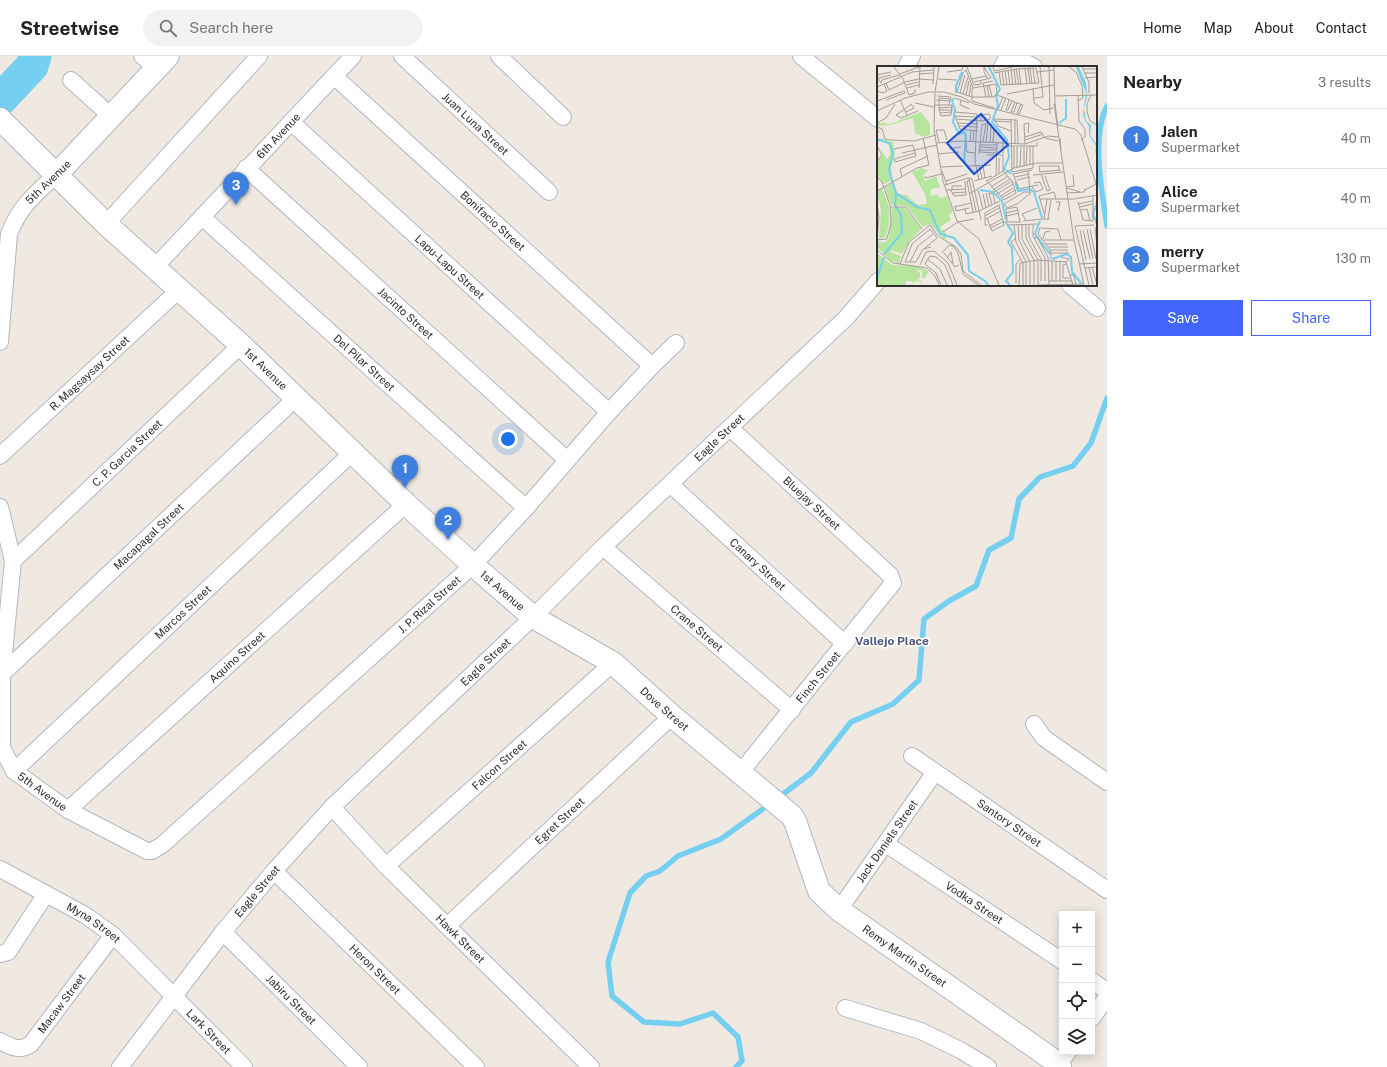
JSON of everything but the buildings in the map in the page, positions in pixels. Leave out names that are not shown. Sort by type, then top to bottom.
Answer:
[{"type":"street","points":[[106,224],[259,56]]},
{"type":"street","name":"6th Avenue","points":[[155,267],[246,168],[353,56]]},
{"type":"street","name":"Juan Luna Street","points":[[402,56],[549,192]]},
{"type":"street","points":[[499,56],[563,117]]},
{"type":"street","points":[[907,66],[912,56]]},
{"type":"street","points":[[1003,66],[1008,56]]},
{"type":"street","points":[[1013,56],[1032,66]]},
{"type":"street","points":[[810,59],[877,118]]},
{"type":"street","name":"5th Avenue","points":[[0,342],[9,234],[16,217],[26,203],[56,175],[112,117],[156,60]]},
{"type":"street","name":"Bonifacio Street","points":[[334,76],[652,366]]},
{"type":"street","points":[[71,80],[112,117]]},
{"type":"street","name":"1st Avenue","points":[[1,120],[106,224],[241,345],[406,504],[533,617]]},
{"type":"street","name":"Lapu-Lapu Street","points":[[291,122],[609,412]]},
{"type":"street","name":"Jacinto Street","points":[[246,168],[566,459]]},
{"type":"street","name":"Del Pilar Street","points":[[202,216],[526,508]]},
{"type":"street","name":"Eagle Street","points":[[123,1066],[173,996],[223,932],[274,871],[332,807],[533,617],[603,547],[846,318],[877,282]]},
{"type":"street","points":[[1071,286],[1097,308]]},
{"type":"street","name":"R. Magsaysay Street","points":[[0,456],[180,290]]},
{"type":"street","name":"J. P. Rizal Street","points":[[162,845],[473,565],[526,508],[566,459],[652,366],[676,343]]},
{"type":"street","name":"C. P. Garcia Street","points":[[13,561],[241,345]]},
{"type":"street","name":"Macapagal Street","points":[[2,674],[296,398]]},
{"type":"street","name":"Bluejay Street","points":[[730,428],[893,579]]},
{"type":"street","name":"Marcos Street","points":[[14,771],[353,452]]},
{"type":"street","name":"Canary Street","points":[[670,484],[845,644]]},
{"type":"street","name":"Aquino Street","points":[[68,810],[406,504]]},
{"type":"street","name":"5th Avenue","points":[[0,506],[13,561],[2,674],[2,748],[14,771],[68,810],[147,851],[152,851],[162,845]]},
{"type":"street","name":"Crane Street","points":[[603,547],[792,710]]},
{"type":"street","name":"Finch Street","points":[[740,774],[891,587],[893,579]]},
{"type":"street","name":"Dove Street","points":[[533,617],[613,663],[672,716],[788,814]]},
{"type":"street","name":"Falcon Street","points":[[386,866],[613,663]]},
{"type":"street","name":"Egret Street","points":[[446,926],[672,716]]},
{"type":"street","points":[[1034,724],[1044,738],[1107,782]]},
{"type":"street","name":"Santory Street","points":[[912,756],[1107,890]]},
{"type":"street","name":"Jack Daniels Street","points":[[839,910],[935,772]]},
{"type":"street","name":"Hawk Street","points":[[332,807],[386,866],[591,1067]]},
{"type":"street","name":"Remy Martin Street","points":[[788,814],[795,821],[819,892],[839,910],[1062,1061]]},
{"type":"street","name":"Vodka Street","points":[[886,844],[1059,959]]},
{"type":"street","name":"Myna Street","points":[[0,869],[84,916],[113,935],[173,996]]},
{"type":"street","name":"Heron Street","points":[[274,871],[476,1067]]},
{"type":"street","points":[[0,954],[8,952],[46,894]]},
{"type":"street","name":"Jabiru Street","points":[[223,932],[360,1067]]},
{"type":"street","name":"Macaw Street","points":[[0,1041],[16,1049],[26,1048],[31,1044],[113,935]]},
{"type":"street","points":[[1095,983],[1107,991]]},
{"type":"street","name":"Lark Street","points":[[173,996],[244,1067]]},
{"type":"street","points":[[1095,1014],[1107,997]]},
{"type":"street","points":[[845,1008],[920,1031],[946,1042],[988,1067]]},
{"type":"waterway","points":[[0,100],[32,66],[35,56]]},
{"type":"waterway","points":[[1107,106],[1102,118],[1099,148],[1099,165],[1107,226]]},
{"type":"waterway","points":[[778,798],[811,773],[851,722],[893,704],[919,680],[924,619],[949,601],[976,586],[989,550],[1011,538],[1019,499],[1040,477],[1073,466],[1091,443],[1107,398]]},
{"type":"waterway","points":[[736,1067],[742,1061],[738,1037],[713,1013],[680,1024],[644,1022],[612,996],[608,962],[630,893],[646,876],[660,871],[678,856],[721,839],[771,803]]},
{"type":"place","name":"merry","points":[[236,205]]},
{"type":"place","name":"Jalen","points":[[405,488]]},
{"type":"place","name":"Alice","points":[[448,540]]},
{"type":"district","name":"Vallejo Place","points":[[892,641]]}]
